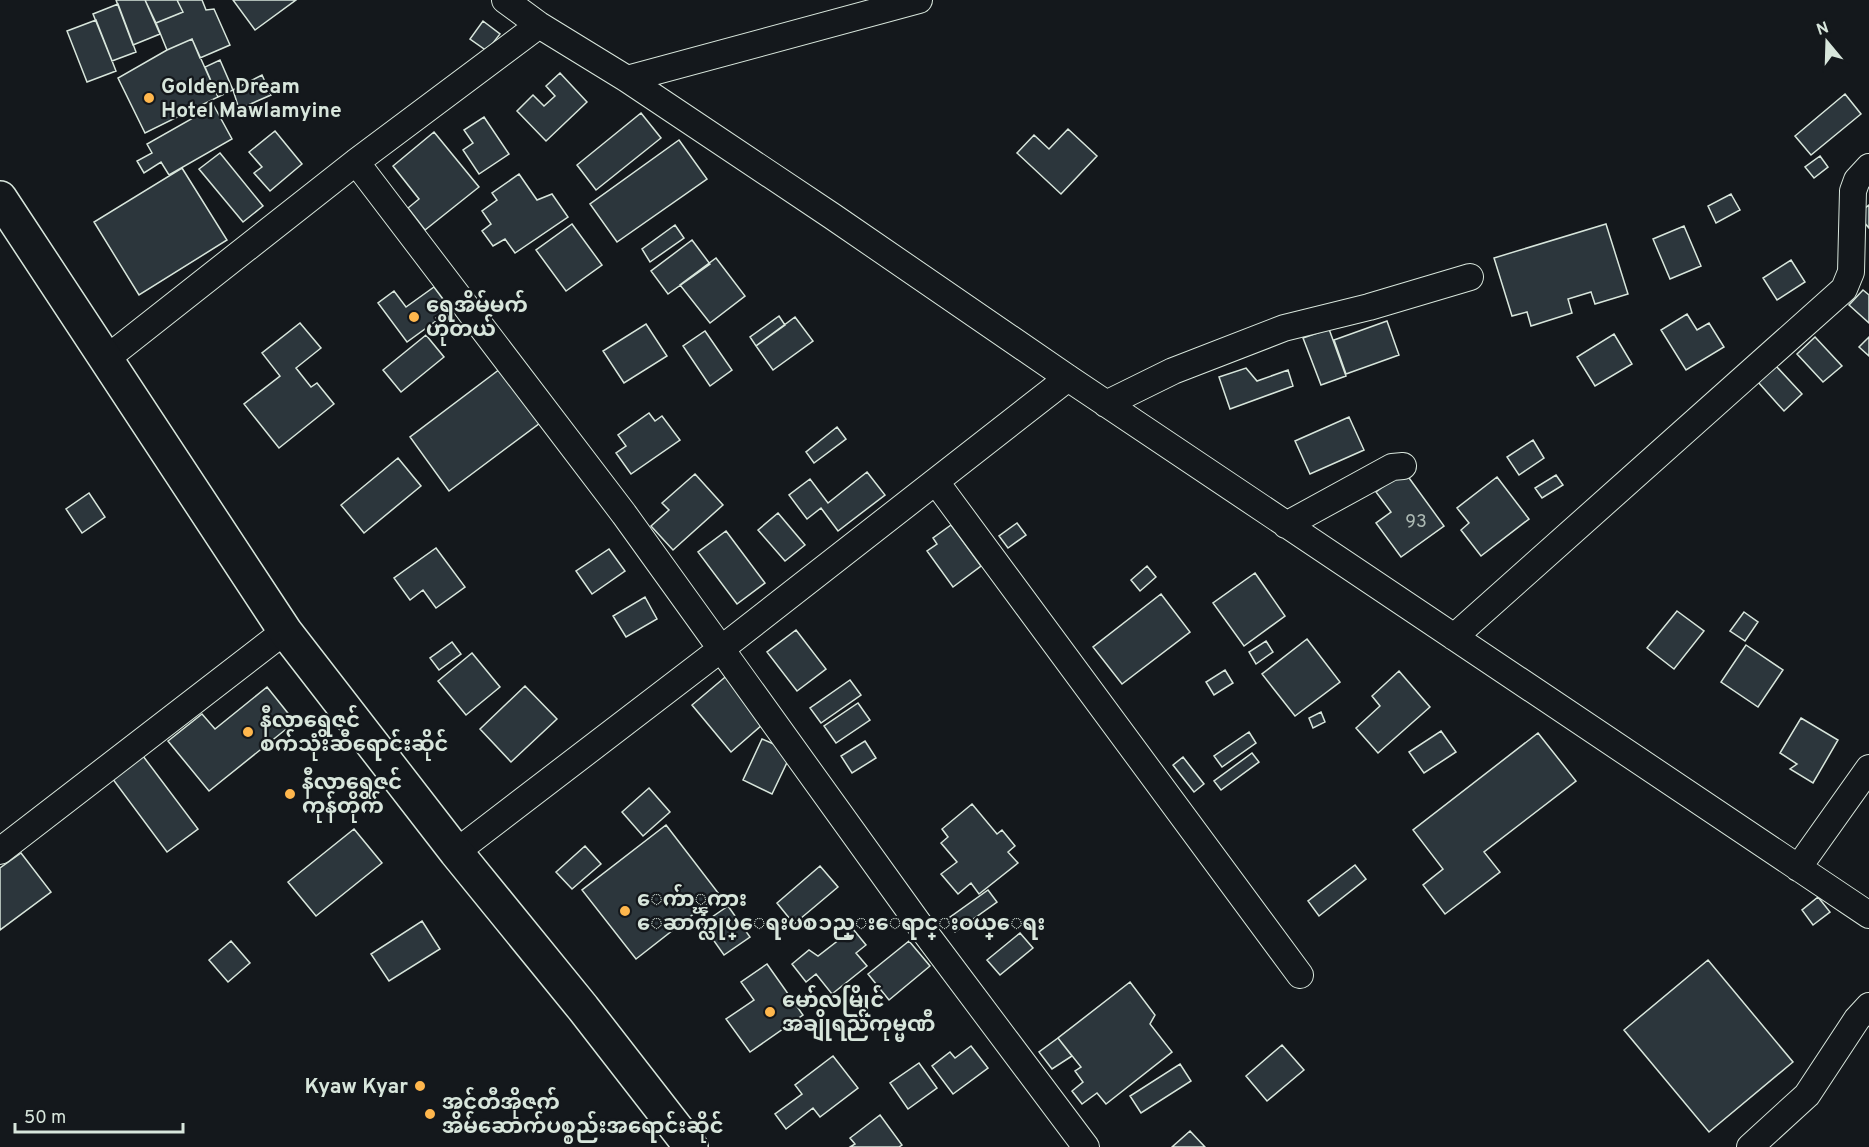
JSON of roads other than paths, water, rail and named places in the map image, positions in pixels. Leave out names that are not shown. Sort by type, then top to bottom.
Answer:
[{"type":"highway","points":[[0,198],[285,631],[456,852],[583,1008],[691,1147]]},
{"type":"street","points":[[505,0],[538,25],[627,79],[832,216],[1106,404],[1869,915]]},
{"type":"street","points":[[627,79],[919,0]]},
{"type":"street","points":[[106,360],[356,162],[538,25]]},
{"type":"street","points":[[356,162],[624,514],[917,922],[1086,1147]]},
{"type":"street","points":[[1454,637],[1844,289],[1851,272],[1853,191],[1857,180],[1869,167]]},
{"type":"street","points":[[1106,404],[1173,371],[1284,328],[1369,307],[1470,277]]},
{"type":"street","points":[[456,852],[1068,378]]},
{"type":"street","points":[[1286,525],[1392,467],[1403,466]]},
{"type":"street","points":[[936,482],[1300,975]]},
{"type":"street","points":[[0,851],[285,631]]},
{"type":"street","points":[[1798,868],[1869,768]]},
{"type":"street","points":[[1750,1147],[1808,1095],[1857,1019],[1869,1006]]},
{"type":"place","name":"Golden Dream Hotel Mawlamyine","points":[[149,98]]},
{"type":"place","name":"ရွှေအိမ်မက် ဟိုတယ်","points":[[414,317]]},
{"type":"place","name":"နီလာရွှေဇင် စက်သုံးဆီရောင်းဆိုင်","points":[[248,732]]},
{"type":"place","name":"နီလာရွှေဇင် ကုန်တိုက်","points":[[290,794]]},
{"type":"place","name":"ေက်ာ္ၾကား ေဆာက္လုပ္ေရးပစၥည္းေရာင္းဝယ္ေရး","points":[[625,911]]},
{"type":"place","name":"မော်လမြိုင် အချိုရည်ကုမ္မဏီ","points":[[770,1012]]},
{"type":"place","name":"Kyaw Kyar","points":[[420,1086]]},
{"type":"place","name":"အင်တီအိုဇက် အိမ်ဆောက်ပစ္စည်းအရောင်းဆိုင်","points":[[430,1114]]}]
